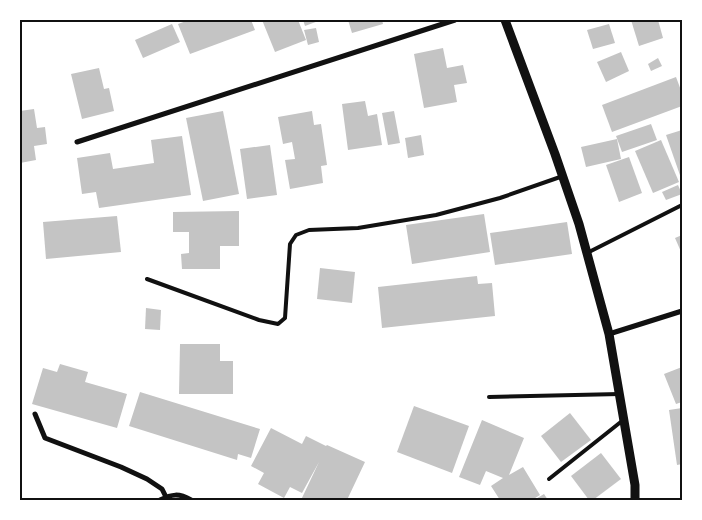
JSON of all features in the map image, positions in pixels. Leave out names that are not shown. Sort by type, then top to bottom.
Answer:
[{"type":"street","points":[[77,142],[455,20]]},
{"type":"street","points":[[505,20],[579,224],[609,334],[635,485],[635,500]]},
{"type":"street","points":[[609,334],[682,310]]},
{"type":"street","points":[[35,414],[45,438],[147,479],[162,489],[163,499],[175,494],[191,500]]},
{"type":"lane","points":[[147,279],[259,320],[278,324],[285,318],[290,244],[296,235],[309,230],[358,228],[436,215],[500,198],[563,176]]},
{"type":"lane","points":[[587,253],[682,205]]},
{"type":"lane","points":[[489,397],[620,394]]},
{"type":"lane","points":[[549,479],[624,420]]},
{"type":"building","points":[[189,20],[251,20],[255,30],[190,54],[178,24]]},
{"type":"building","points":[[262,20],[298,20],[306,40],[275,52]]},
{"type":"building","points":[[303,20],[321,20],[305,26]]},
{"type":"building","points":[[348,20],[382,20],[383,24],[352,33]]},
{"type":"building","points":[[631,20],[658,20],[663,38],[639,46]]},
{"type":"building","points":[[172,24],[180,42],[143,58],[135,40]]},
{"type":"building","points":[[609,24],[615,43],[593,49],[587,30]]},
{"type":"building","points":[[316,28],[319,42],[308,45],[304,30]]},
{"type":"building","points":[[443,48],[447,68],[463,65],[467,83],[454,85],[457,102],[424,108],[414,54]]},
{"type":"building","points":[[621,52],[629,71],[606,82],[597,62]]},
{"type":"building","points":[[658,58],[662,66],[651,71],[648,64]]},
{"type":"building","points":[[99,68],[104,89],[109,88],[114,111],[82,119],[71,74]]},
{"type":"building","points":[[676,77],[682,93],[682,106],[612,132],[602,105]]},
{"type":"building","points":[[365,101],[368,116],[377,114],[382,145],[348,150],[342,104]]},
{"type":"building","points":[[34,109],[37,128],[45,127],[47,144],[34,146],[36,160],[20,163],[20,111]]},
{"type":"building","points":[[223,111],[239,194],[203,201],[186,118]]},
{"type":"building","points":[[312,111],[314,125],[321,124],[327,165],[321,166],[323,183],[290,189],[285,160],[295,159],[292,142],[283,144],[278,117]]},
{"type":"building","points":[[394,111],[400,143],[388,145],[382,113]]},
{"type":"building","points":[[651,124],[657,140],[622,152],[616,136]]},
{"type":"building","points":[[682,130],[682,181],[666,135]]},
{"type":"building","points":[[421,135],[424,155],[408,158],[405,138]]},
{"type":"building","points":[[182,136],[191,195],[99,208],[96,192],[82,194],[77,158],[110,153],[113,169],[154,163],[151,140]]},
{"type":"building","points":[[617,139],[621,159],[586,167],[581,147]]},
{"type":"building","points":[[661,140],[679,182],[653,193],[635,151]]},
{"type":"building","points":[[270,145],[277,195],[247,199],[240,149]]},
{"type":"building","points":[[629,157],[642,193],[619,202],[606,165]]},
{"type":"building","points":[[678,185],[682,194],[666,200],[662,192]]},
{"type":"building","points":[[239,211],[239,246],[220,246],[220,269],[182,269],[181,254],[189,253],[189,232],[173,232],[173,212]]},
{"type":"building","points":[[484,214],[490,252],[412,264],[406,225]]},
{"type":"building","points":[[117,216],[121,252],[46,259],[43,222]]},
{"type":"building","points":[[567,222],[572,254],[495,265],[490,233]]},
{"type":"building","points":[[682,235],[682,254],[675,238]]},
{"type":"building","points":[[320,268],[355,272],[352,303],[317,299]]},
{"type":"building","points":[[477,276],[478,284],[492,283],[495,316],[382,328],[378,287]]},
{"type":"building","points":[[146,308],[161,310],[160,330],[145,329]]},
{"type":"building","points":[[180,344],[220,344],[220,361],[233,361],[233,394],[179,394]]},
{"type":"building","points":[[60,364],[88,372],[85,382],[127,394],[117,428],[32,404],[43,368],[57,372]]},
{"type":"building","points":[[682,367],[682,402],[676,404],[664,374]]},
{"type":"building","points":[[140,392],[260,429],[251,458],[238,454],[237,460],[129,426]]},
{"type":"building","points":[[414,406],[469,426],[452,473],[397,452]]},
{"type":"building","points":[[682,408],[682,464],[677,465],[669,410]]},
{"type":"building","points":[[570,413],[591,440],[561,462],[541,436]]},
{"type":"building","points":[[482,420],[524,438],[509,475],[523,467],[540,495],[532,500],[500,500],[491,486],[503,478],[486,471],[480,485],[459,477]]},
{"type":"building","points":[[271,428],[302,444],[306,436],[365,462],[347,500],[301,500],[319,462],[302,493],[290,487],[284,498],[258,484],[264,473],[251,466]]},
{"type":"building","points":[[601,453],[621,479],[593,500],[589,500],[571,476]]},
{"type":"building","points":[[544,494],[548,500],[534,500]]}]
